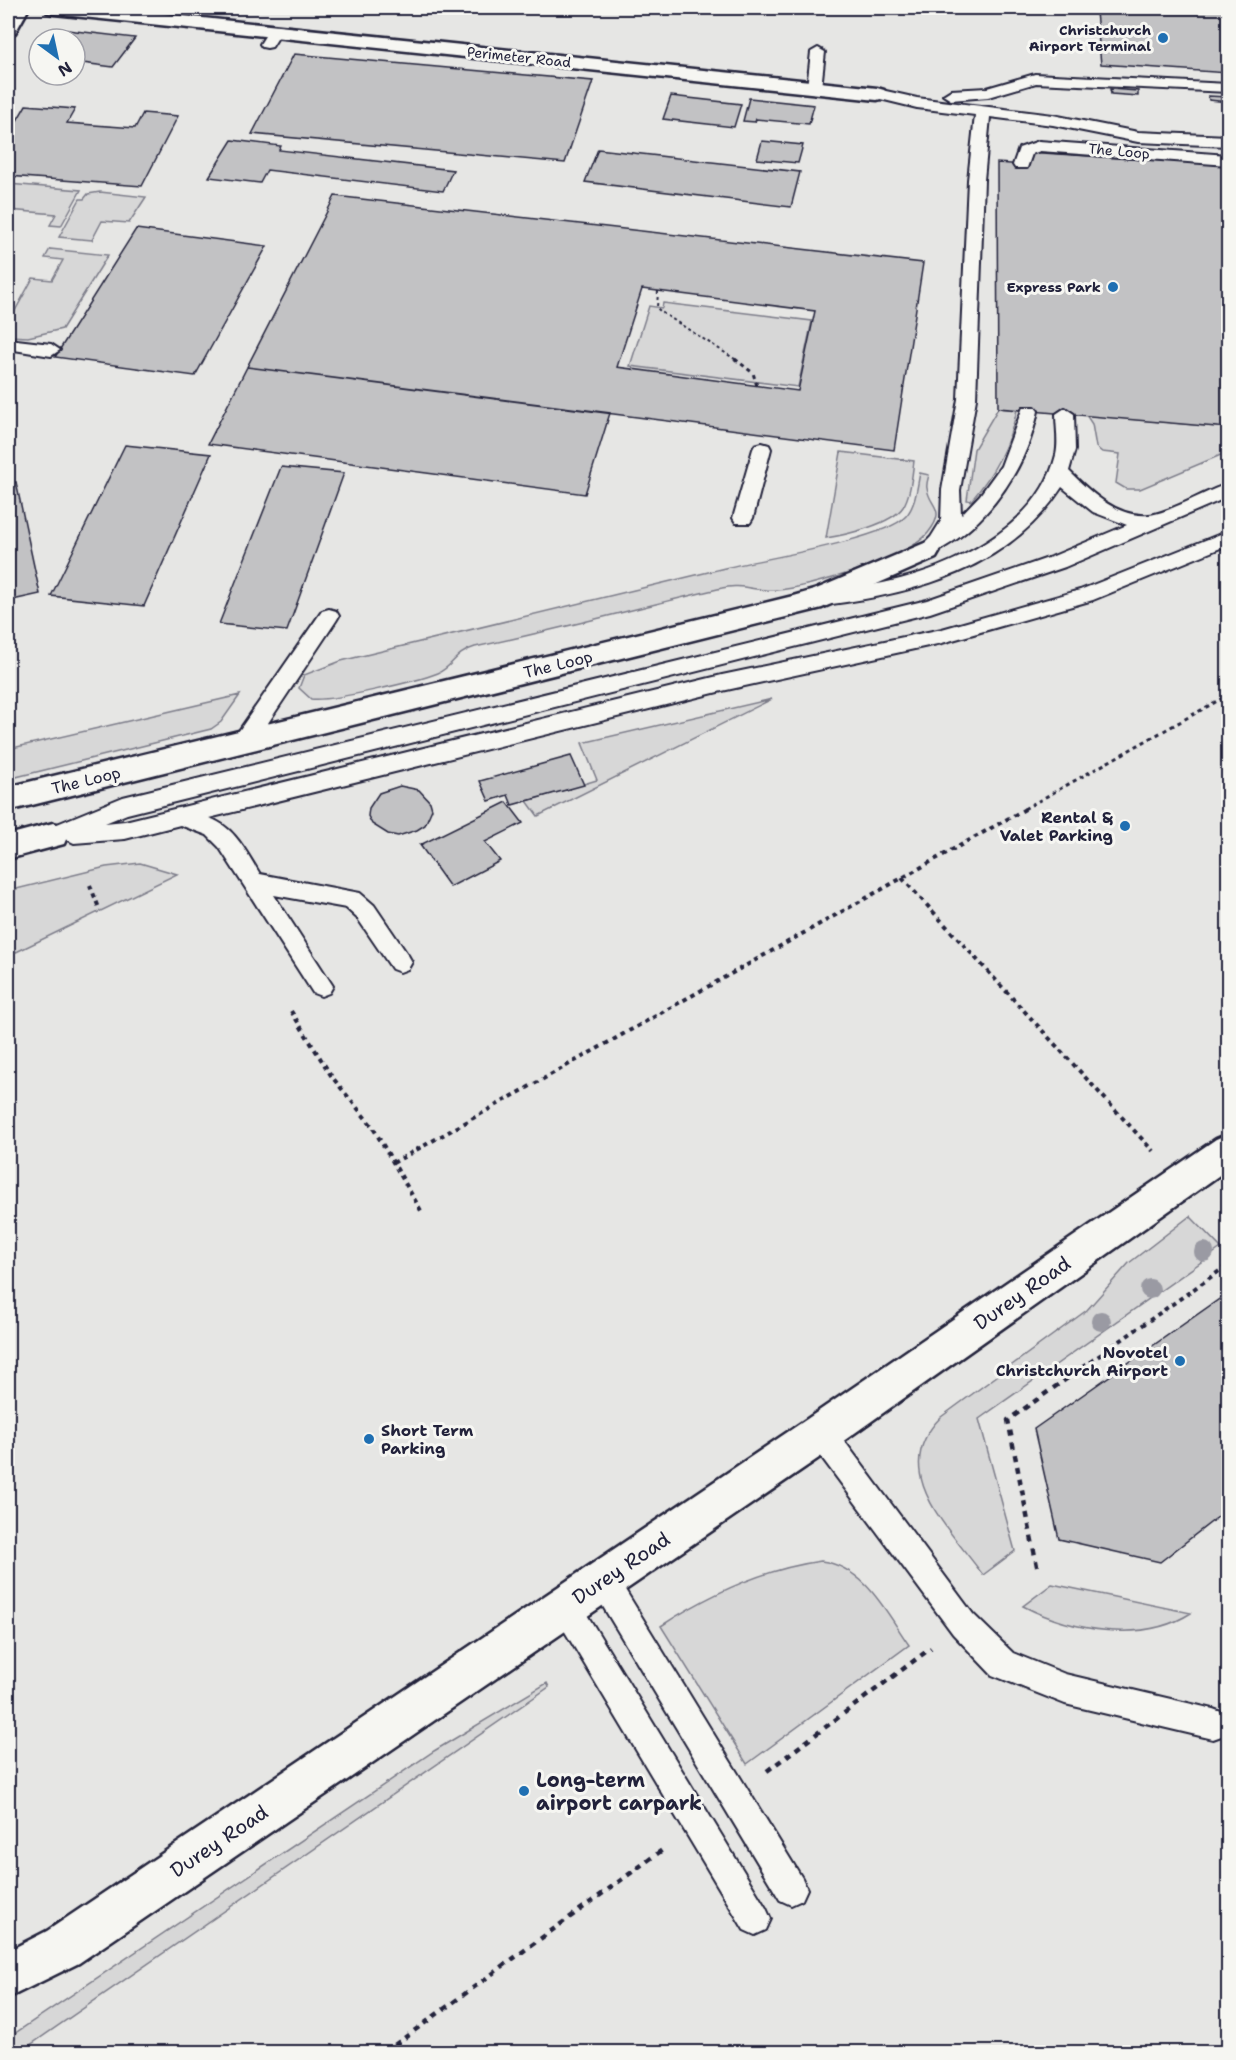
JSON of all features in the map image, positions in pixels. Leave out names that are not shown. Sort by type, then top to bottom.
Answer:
[{"type":"street","points":[[8,29],[19,8]]},
{"type":"street","name":"Perimeter Road","points":[[54,8],[271,37],[877,94]]},
{"type":"street","name":"The Loop","points":[[8,799],[822,598],[927,551]]},
{"type":"street","name":"The Loop","points":[[8,847],[53,836]]},
{"type":"street","name":"Durey Road","points":[[8,1975],[63,1947],[821,1433],[1228,1150]]},
{"type":"lane","points":[[814,88],[818,52]]},
{"type":"lane","points":[[877,94],[913,92],[954,95],[988,92],[1035,78],[1228,88]]},
{"type":"lane","name":"Perimeter Road","points":[[877,94],[917,103],[1053,120],[1138,137],[1228,141]]},
{"type":"lane","points":[[927,551],[938,542],[951,521],[951,490],[959,433],[967,399],[976,180],[983,110]]},
{"type":"lane","name":"The Loop","points":[[1021,165],[1025,151],[1039,146],[1225,161]]},
{"type":"lane","points":[[8,344],[51,350]]},
{"type":"lane","name":"The Loop","points":[[927,551],[942,542],[975,513],[1004,476],[1018,451],[1029,411]]},
{"type":"lane","points":[[822,598],[892,589],[959,564],[1002,540],[1036,510],[1050,492],[1065,454],[1065,414]]},
{"type":"lane","points":[[743,518],[762,449]]},
{"type":"lane","points":[[1059,473],[1092,504],[1112,516],[1150,522],[1228,490]]},
{"type":"lane","name":"The Loop","points":[[53,836],[123,806],[930,606],[1058,562],[1150,522]]},
{"type":"lane","points":[[53,836],[125,830],[710,686],[942,636],[1086,596],[1228,538]]},
{"type":"lane","points":[[244,741],[329,616]]},
{"type":"lane","points":[[182,817],[215,829],[231,845],[321,986]]},
{"type":"lane","points":[[255,882],[351,900],[366,912],[400,962]]},
{"type":"lane","points":[[821,1433],[963,1624],[1003,1664],[1065,1689],[1213,1724]]},
{"type":"lane","points":[[603,1580],[791,1889]]},
{"type":"lane","points":[[565,1605],[755,1919]]},
{"type":"path","points":[[658,291],[657,308],[661,312],[747,367],[753,373],[757,386]]},
{"type":"path","points":[[393,1163],[1228,695]]},
{"type":"path","points":[[902,878],[1181,1182]]},
{"type":"path","points":[[90,885],[99,908]]},
{"type":"path","points":[[286,1004],[332,1077],[372,1126],[423,1214]]},
{"type":"path","points":[[1037,1566],[1008,1420],[1228,1264]]},
{"type":"shaded area","points":[[8,8],[1228,8],[1228,2052],[8,2052]]},
{"type":"shaded area","points":[[8,184],[81,190],[61,226],[50,225],[56,214],[8,210]]},
{"type":"shaded area","points":[[100,192],[146,197],[129,223],[102,221],[92,240],[59,237],[80,199],[84,199],[88,194]]},
{"type":"shaded area","points":[[50,249],[108,255],[62,329],[28,337],[8,336],[8,318],[11,318],[33,278],[52,280],[63,260],[45,258]]},
{"type":"shaded area","points":[[663,303],[812,321],[798,387],[630,366],[649,306],[662,308]]},
{"type":"shaded area","points":[[998,408],[1017,410],[1010,435],[987,480],[971,501],[967,500],[974,449]]},
{"type":"shaded area","points":[[1086,415],[1228,428],[1228,452],[1140,489],[1126,489],[1116,483],[1120,454],[1102,452],[1096,447],[1092,424]]},
{"type":"shaded area","points":[[841,452],[914,461],[911,484],[903,507],[889,519],[856,531],[826,538]]},
{"type":"shaded area","points":[[920,473],[929,475],[928,494],[937,513],[934,525],[928,533],[900,553],[833,578],[791,588],[769,590],[736,586],[722,588],[475,647],[462,653],[438,673],[374,690],[311,699],[299,688],[304,675],[341,661],[875,533],[894,524],[909,512],[914,501]]},
{"type":"shaded area","points":[[240,695],[221,722],[211,729],[8,779],[8,749]]},
{"type":"shaded area","points":[[772,699],[538,816],[527,801],[597,780],[582,743]]},
{"type":"shaded area","points":[[140,863],[177,874],[8,956],[8,891],[106,867]]},
{"type":"shaded area","points":[[1190,1216],[1221,1248],[979,1419],[1015,1551],[983,1575],[940,1519],[929,1499],[921,1478],[920,1458],[926,1437],[941,1417],[1087,1310],[1129,1263]]},
{"type":"shaded area","points":[[821,1561],[850,1572],[862,1582],[883,1606],[909,1645],[747,1764],[661,1626],[699,1603],[738,1584],[778,1570]]},
{"type":"shaded area","points":[[1052,1584],[1191,1613],[1172,1623],[1130,1631],[1107,1630],[1063,1622],[1023,1606]]},
{"type":"shaded area","points":[[547,1683],[549,1687],[20,2052],[8,2052],[8,2038],[434,1751]]},
{"type":"building","name":"Christchurch Airport Terminal","points":[[1055,8],[1228,8],[1228,73],[1101,64],[1096,12]]},
{"type":"building","points":[[87,32],[135,38],[113,67],[87,64]]},
{"type":"building","points":[[294,54],[593,81],[565,163],[252,134]]},
{"type":"building","points":[[1110,89],[1138,91],[1138,96],[1111,94]]},
{"type":"building","points":[[671,96],[741,104],[734,127],[663,119]]},
{"type":"building","points":[[1208,96],[1228,97],[1228,102],[1209,100]]},
{"type":"building","points":[[749,98],[814,105],[809,124],[756,119],[755,122],[743,121]]},
{"type":"building","points":[[26,105],[75,109],[67,123],[135,128],[143,113],[178,116],[142,186],[8,176],[8,136]]},
{"type":"building","points":[[232,140],[281,146],[279,150],[453,170],[443,191],[267,170],[260,183],[209,177]]},
{"type":"building","points":[[762,141],[803,145],[798,163],[757,159]]},
{"type":"building","points":[[598,149],[800,172],[791,207],[585,182]]},
{"type":"building","name":"Express Park","points":[[1027,152],[1228,165],[1228,428],[998,408],[997,163],[1026,165]]},
{"type":"building","points":[[335,196],[923,263],[894,450],[247,367]],"holes":[[[642,289],[815,311],[798,391],[617,367]]]},
{"type":"building","points":[[136,229],[267,246],[195,376],[55,357]]},
{"type":"building","points":[[247,367],[610,413],[585,494],[208,444]]},
{"type":"building","points":[[125,445],[211,454],[144,606],[51,596]]},
{"type":"building","points":[[281,467],[344,473],[287,631],[219,624]]},
{"type":"building","points":[[16,482],[40,594],[8,601],[8,484]]},
{"type":"building","points":[[571,756],[584,785],[512,805],[508,795],[489,801],[480,781]]},
{"type":"building","points":[[400,786],[419,790],[430,802],[432,809],[425,825],[398,836],[388,834],[372,824],[368,816],[369,808],[379,793]]},
{"type":"building","points":[[507,802],[523,823],[485,842],[500,861],[450,887],[420,845]]},
{"type":"building","name":"Novotel Christchurch Airport","points":[[1228,1293],[1228,1509],[1160,1562],[1059,1539],[1034,1429]]},
{"type":"place","name":"Christchurch Airport Terminal","points":[[1163,38]]},
{"type":"place","name":"Express Park","points":[[1113,287]]},
{"type":"place","name":"Rental & Valet Parking","points":[[1125,826]]},
{"type":"place","name":"Novotel Christchurch Airport","points":[[1180,1361]]},
{"type":"place","name":"Short Term Parking","points":[[369,1439]]},
{"type":"place","name":"Long-term airport carpark","points":[[524,1791]]}]
